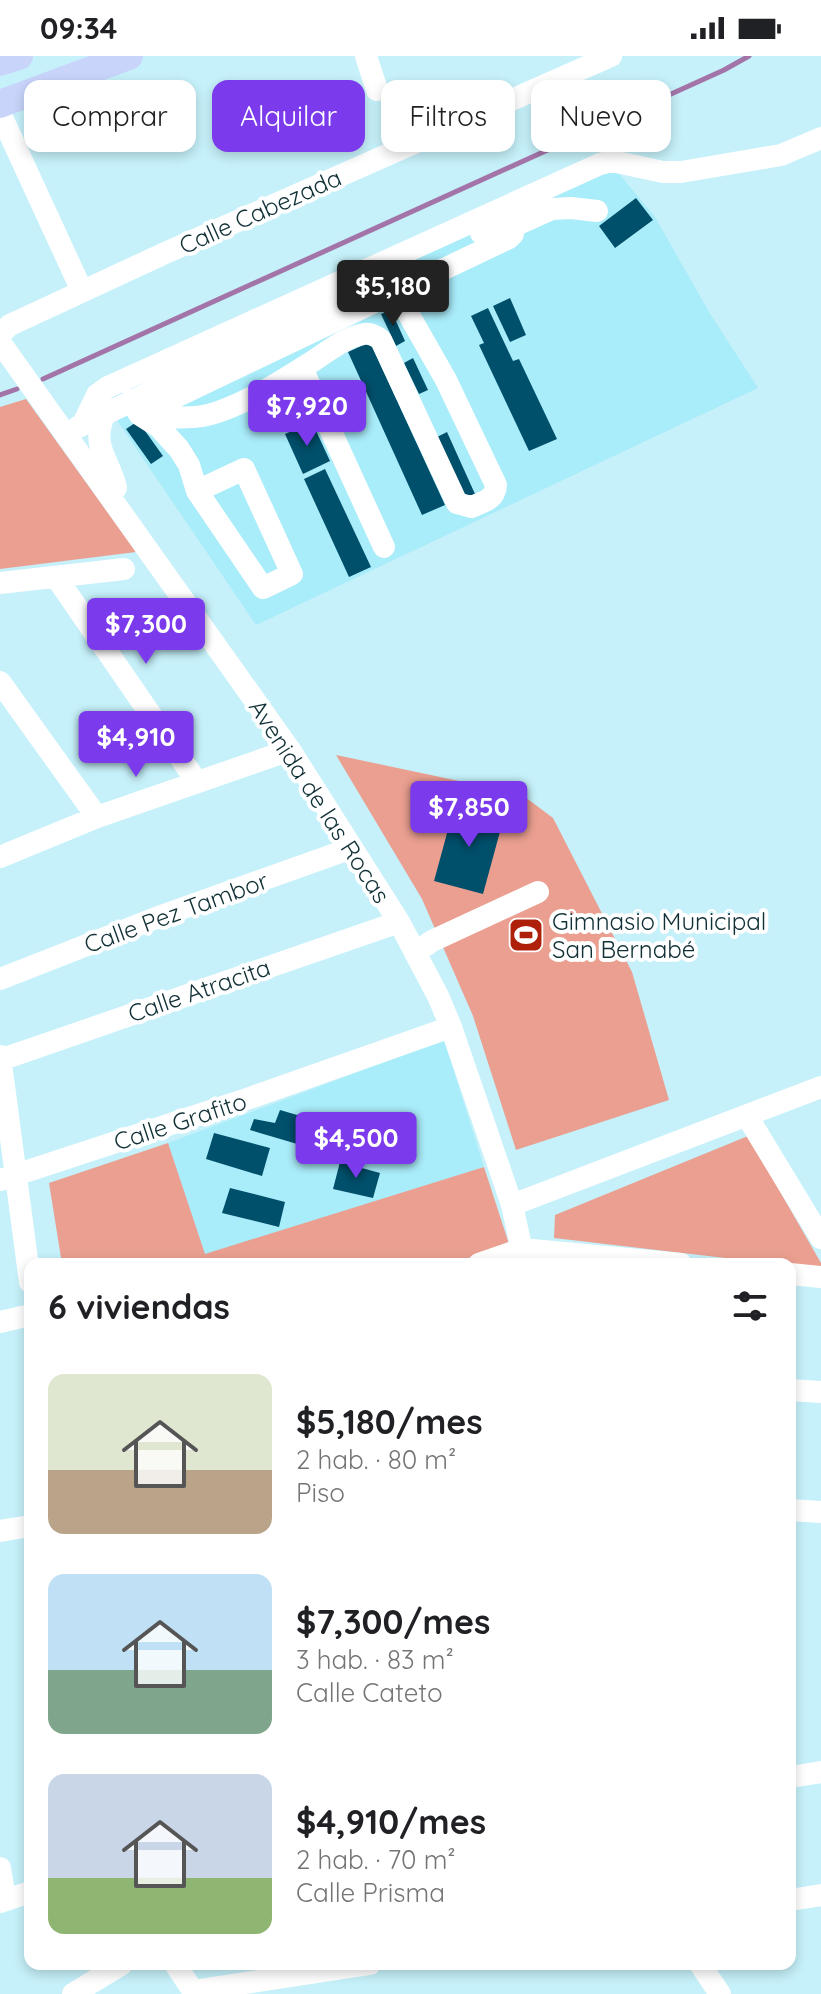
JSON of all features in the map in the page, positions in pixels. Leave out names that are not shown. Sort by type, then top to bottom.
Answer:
[{"type":"main road","points":[[0,62],[19,56]]},
{"type":"main road","points":[[0,104],[129,56]]},
{"type":"street","points":[[366,56],[377,90]]},
{"type":"street","name":"Calle Cabezada","points":[[0,334],[10,325],[82,291],[611,56]]},
{"type":"street","points":[[0,113],[82,291]]},
{"type":"street","points":[[75,429],[97,395],[108,387],[600,164],[612,161],[663,172],[681,172],[781,155],[821,138]]},
{"type":"street","points":[[75,429],[108,412],[135,407],[392,286],[509,238],[514,226],[552,209],[597,211]]},
{"type":"street","points":[[135,407],[174,418],[219,412],[302,368],[344,341],[366,333],[381,340],[457,503],[471,507],[490,499],[496,485],[446,380],[392,286]]},
{"type":"street","name":"Avenida de las Rocas","points":[[0,342],[36,393],[75,429],[117,506],[290,750],[399,922],[451,1027],[512,1205],[523,1256]]},
{"type":"street","points":[[302,368],[384,547]]},
{"type":"street","points":[[135,407],[179,449],[189,465],[197,491],[263,588],[292,574],[244,469],[197,491]]},
{"type":"street","points":[[108,412],[98,433],[98,444],[114,482],[117,506]]},
{"type":"street","points":[[0,583],[124,569]]},
{"type":"street","points":[[56,577],[197,782]]},
{"type":"street","points":[[0,682],[97,817]]},
{"type":"street","points":[[0,857],[97,817],[290,750]]},
{"type":"street","name":"Calle Pez Tambor","points":[[0,979],[161,916],[352,848]]},
{"type":"street","points":[[415,953],[432,941],[538,892]]},
{"type":"street","name":"Calle Atracita","points":[[0,1058],[399,922]]},
{"type":"street","name":"Calle Grafito","points":[[7,1178],[244,1100],[451,1027]]},
{"type":"street","points":[[0,1058],[7,1178],[25,1258]]},
{"type":"street","points":[[512,1205],[821,1087]]},
{"type":"street","points":[[747,1116],[821,1238]]},
{"type":"street","points":[[523,1256],[562,1258]]},
{"type":"street","points":[[796,1275],[821,1277]]},
{"type":"street","points":[[0,1322],[24,1316]]},
{"type":"street","points":[[796,1390],[821,1392]]},
{"type":"street","points":[[796,1510],[821,1512]]},
{"type":"street","points":[[0,1531],[24,1527]]},
{"type":"street","points":[[796,1776],[821,1772]]},
{"type":"street","points":[[0,1868],[2,1901],[24,1894]]},
{"type":"street","points":[[796,1899],[821,1895]]},
{"type":"street","points":[[73,1994],[112,1970]]},
{"type":"street","points":[[179,1970],[194,1992],[332,1970]]},
{"type":"street","points":[[704,1970],[720,1994]]},
{"type":"shaded area","points":[[611,164],[655,217],[709,312],[758,388],[256,625],[104,401]]},
{"type":"shaded area","points":[[26,399],[136,552],[0,569],[0,407]]},
{"type":"shaded area","name":"Gimnasio Municipal San Bernabé","points":[[336,755],[521,794],[553,818],[632,972],[669,1100],[516,1150],[473,1016],[422,899]]},
{"type":"shaded area","points":[[444,1040],[484,1167],[205,1255],[168,1143]]},
{"type":"shaded area","points":[[748,1136],[821,1263],[821,1269],[796,1266],[796,1258],[726,1258],[554,1238],[555,1215]]},
{"type":"shaded area","points":[[168,1143],[205,1254],[484,1167],[509,1244],[468,1258],[61,1258],[49,1183]]},
{"type":"building","points":[[636,198],[653,220],[615,248],[599,226]]},
{"type":"building","points":[[510,298],[526,335],[510,342],[493,306]]},
{"type":"building","points":[[488,308],[513,361],[519,359],[557,439],[529,451],[479,345],[484,343],[471,316]]},
{"type":"building","points":[[391,310],[405,341],[396,346],[381,314]]},
{"type":"building","points":[[370,342],[445,505],[422,515],[348,352]]},
{"type":"building","points":[[413,358],[428,390],[419,394],[404,363]]},
{"type":"building","points":[[138,421],[163,456],[151,464],[126,429]]},
{"type":"building","points":[[312,422],[330,461],[303,474],[285,434]]},
{"type":"building","points":[[447,432],[475,494],[465,498],[437,437]]},
{"type":"building","points":[[325,469],[371,567],[349,577],[304,479]]},
{"type":"building","points":[[455,804],[504,817],[483,894],[434,881]]},
{"type":"building","points":[[280,1110],[328,1124],[321,1151],[250,1130],[254,1119],[275,1123]]},
{"type":"building","points":[[347,1112],[388,1120],[382,1148],[341,1137]]},
{"type":"building","points":[[214,1133],[270,1148],[262,1176],[206,1159]]},
{"type":"building","points":[[397,1133],[415,1138],[410,1163],[392,1158]]},
{"type":"building","points":[[340,1162],[380,1173],[373,1198],[333,1189]]},
{"type":"building","points":[[230,1188],[285,1202],[279,1227],[222,1213]]},
{"type":"waterway","points":[[43,379],[749,56]]},
{"type":"waterway","points":[[0,395],[17,389]]},
{"type":"place","name":"Gimnasio Municipal San Bernabé","points":[[526,935]]}]
